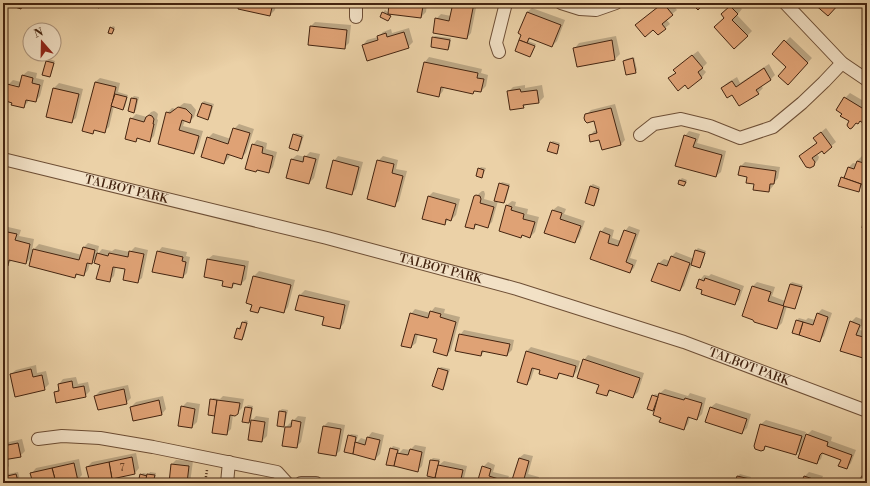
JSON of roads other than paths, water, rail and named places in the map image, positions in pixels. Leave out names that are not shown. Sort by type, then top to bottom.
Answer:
[{"type":"street","points":[[356,3],[356,17]]},
{"type":"street","points":[[499,52],[496,43],[506,3]]},
{"type":"street","points":[[561,3],[580,9],[596,10],[616,3]]},
{"type":"street","points":[[785,3],[842,63],[867,80]]},
{"type":"street","points":[[640,135],[654,124],[681,119],[710,126],[740,138],[773,127],[824,82],[842,63]]},
{"type":"street","name":"TALBOT PARK","points":[[3,159],[327,238],[517,289],[684,342],[867,411]]},
{"type":"street","points":[[38,439],[62,436],[100,438],[153,447],[277,472],[287,483]]},
{"type":"street","points":[[227,483],[229,462]]},
{"type":"street","points":[[301,483],[316,483]]}]
